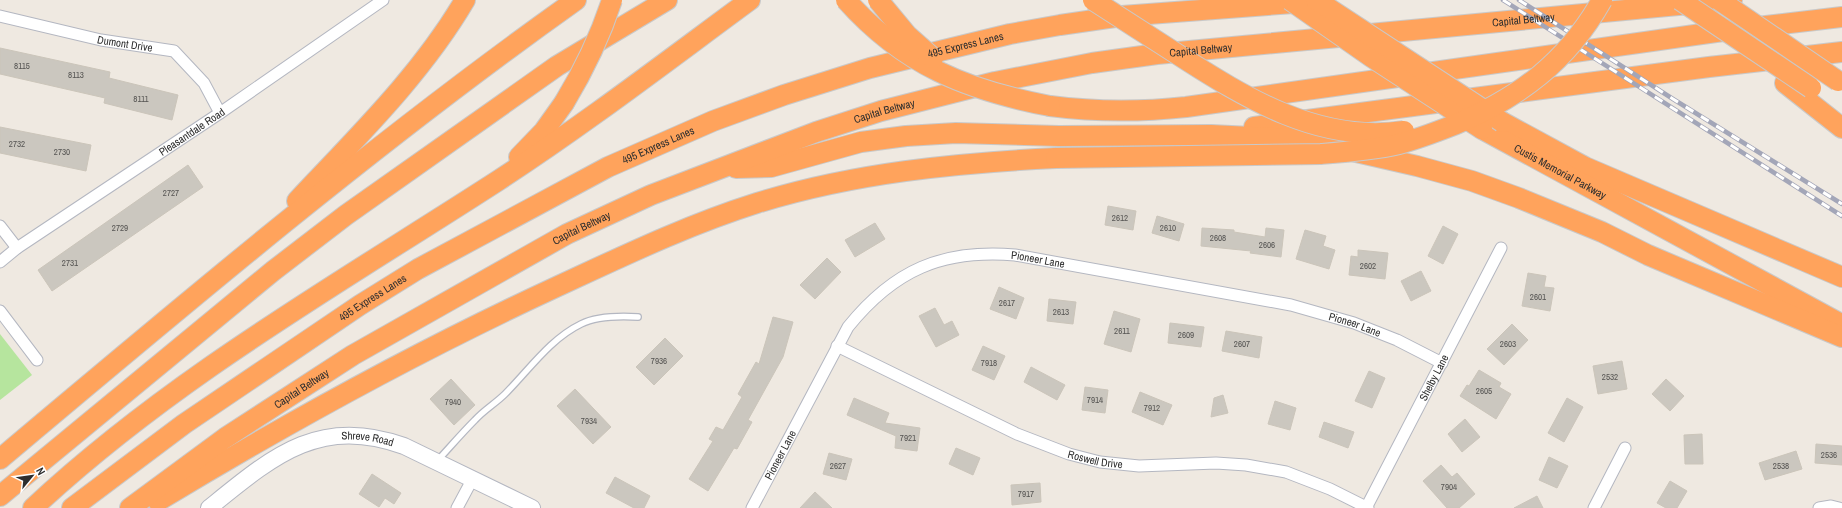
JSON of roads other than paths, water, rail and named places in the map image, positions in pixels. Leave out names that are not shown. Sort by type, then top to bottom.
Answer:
[{"type":"highway","points":[[240,258],[297,200],[387,103],[424,60],[452,22],[464,0]]},
{"type":"highway","points":[[0,459],[240,258],[452,91],[576,0]]},
{"type":"highway","points":[[451,210],[493,179],[524,152],[544,131],[564,103],[585,68],[602,31],[612,0]]},
{"type":"highway","points":[[0,496],[272,272],[346,215],[557,66],[667,0]]},
{"type":"highway","points":[[33,508],[117,437],[216,363],[548,147],[750,0]]},
{"type":"highway","points":[[846,0],[872,27],[924,65],[945,76],[998,95],[1050,106],[1094,111],[1186,107],[1723,31],[1842,17]]},
{"type":"highway","points":[[878,0],[907,35],[927,53],[965,80],[998,95]]},
{"type":"highway","points":[[1093,0],[1237,91],[1277,112],[1313,125],[1336,131],[1366,134],[1396,133],[1432,127],[1476,124]]},
{"type":"highway","name":"Custis Memorial Parkway","points":[[1290,0],[1370,56],[1476,124],[1842,325]]},
{"type":"highway","points":[[1316,0],[1502,122],[1585,167],[1626,194],[1842,314]]},
{"type":"highway","name":"495 Express Lanes","points":[[72,508],[184,424],[360,305],[418,269],[608,167],[713,121],[870,68],[1010,34],[1122,16],[1329,0]]},
{"type":"highway","points":[[146,508],[344,393],[472,326],[620,257],[690,227],[758,203],[793,193],[854,180],[956,165],[1056,158],[1321,154],[1363,150],[1400,144],[1433,133],[1476,124],[1542,74],[1566,50],[1585,27],[1602,0]]},
{"type":"highway","points":[[1672,0],[1785,83],[1842,128]]},
{"type":"highway","points":[[1680,0],[1842,110]]},
{"type":"highway","points":[[1719,0],[1840,83]]},
{"type":"highway","name":"Capital Beltway","points":[[130,508],[225,438],[326,372],[398,328],[567,234],[651,195],[816,132],[888,110],[995,82],[1092,63],[1157,54],[1732,0]]},
{"type":"highway","points":[[1180,135],[1270,126],[1709,67],[1842,52]]},
{"type":"highway","points":[[716,169],[771,167],[861,142],[906,136],[956,133],[1059,136],[1240,135],[1317,143],[1417,166],[1472,181],[1588,226],[1648,255],[1842,338]]},
{"type":"highway","points":[[1585,167],[1842,277]]},
{"type":"main road","name":"Shreve Road","points":[[210,508],[284,452],[303,443],[324,437],[345,435],[366,436],[386,440],[404,446],[532,508]]},
{"type":"street","name":"Pleasantdale Road","points":[[0,262],[17,248],[220,113],[383,0]]},
{"type":"street","name":"Dumont Drive","points":[[0,16],[101,40],[174,51],[204,83],[220,113]]},
{"type":"street","points":[[0,226],[17,248]]},
{"type":"street","name":"Shelby Lane","points":[[1367,508],[1501,248]]},
{"type":"street","name":"Pioneer Lane","points":[[752,508],[837,346],[848,327],[863,308],[880,292],[900,278],[921,267],[944,259],[967,254],[991,253],[1015,255],[1291,305],[1361,326],[1397,340],[1442,363]]},
{"type":"street","points":[[0,311],[37,360]]},
{"type":"street","name":"Roswell Drive","points":[[837,346],[1017,434],[1069,454],[1100,462],[1139,466],[1216,463],[1246,465],[1286,472],[1330,489],[1367,508]]},
{"type":"street","points":[[1594,508],[1625,448]]},
{"type":"street","points":[[457,508],[472,480]]},
{"type":"street","points":[[1819,508],[1831,506],[1839,508]]},
{"type":"lane","points":[[436,462],[475,419],[504,394],[532,364],[564,335],[582,323],[625,316],[638,317]]},
{"type":"railway","points":[[1503,0],[1842,216]]},
{"type":"railway","points":[[1519,0],[1673,99],[1842,204]]}]
